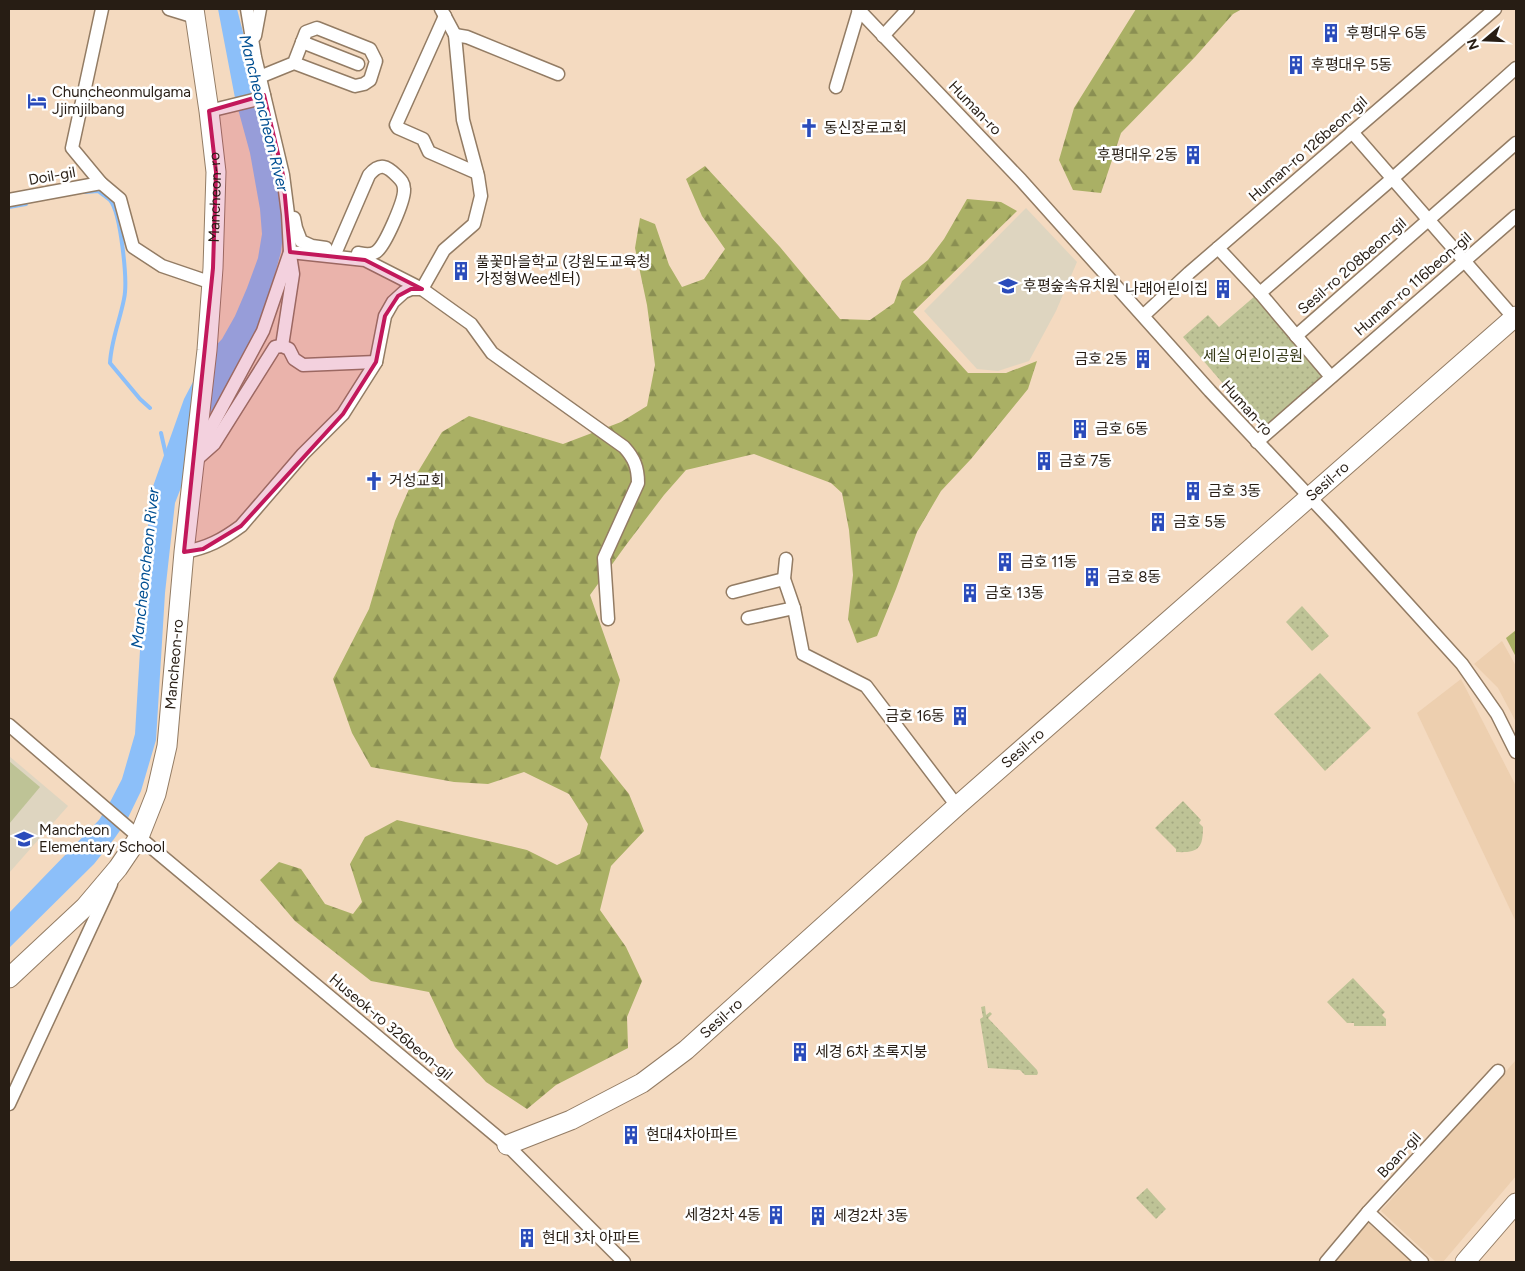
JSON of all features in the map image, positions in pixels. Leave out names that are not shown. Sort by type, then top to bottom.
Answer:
[{"type":"street","points":[[102,9],[72,148],[101,183],[120,199],[133,246],[162,266],[212,283]]},
{"type":"street","name":"Mancheon-ro","points":[[9,1104],[133,832],[156,794],[167,746],[184,552],[207,350],[212,283],[216,172],[194,13],[169,9]]},
{"type":"street","points":[[247,9],[263,97],[283,176],[288,214],[293,274],[282,346]]},
{"type":"street","points":[[260,9],[254,50],[288,173],[296,228],[301,241],[312,246],[371,254],[382,245],[402,202],[403,183],[388,167],[382,166],[378,168],[370,176],[337,249]]},
{"type":"street","points":[[836,87],[859,9]]},
{"type":"street","name":"Human-ro","points":[[859,9],[1021,180],[1257,442],[1337,526],[1462,664],[1496,714],[1516,752]]},
{"type":"street","points":[[884,36],[908,9]]},
{"type":"street","name":"Human-ro 126beon-gil","points":[[1144,315],[1218,248],[1495,9]]},
{"type":"street","points":[[422,289],[444,250],[474,224],[481,196],[463,120],[455,35],[443,13]]},
{"type":"street","points":[[443,13],[396,125],[398,128],[423,139],[429,152],[477,173]]},
{"type":"street","points":[[262,76],[294,63],[355,86],[370,80],[375,66],[375,56],[370,49],[321,29],[309,30],[306,32],[294,63]]},
{"type":"street","points":[[455,35],[467,37],[558,74]]},
{"type":"street","points":[[302,42],[358,64]]},
{"type":"street","points":[[1260,293],[1516,68]]},
{"type":"street","points":[[209,112],[263,97]]},
{"type":"street","name":"Sesil-ro 208beon-gil","points":[[1352,132],[1515,317]]},
{"type":"street","name":"Sesil-ro 208beon-gil","points":[[1296,336],[1516,142]]},
{"type":"street","name":"Doil-gil","points":[[9,200],[101,183]]},
{"type":"street","name":"Human-ro 116beon-gil","points":[[1257,442],[1516,216]]},
{"type":"street","points":[[1218,248],[1260,293],[1331,377]]},
{"type":"street","points":[[290,252],[365,260],[422,289],[471,324],[492,353],[624,447],[631,454],[636,463],[638,483],[604,558],[608,619]]},
{"type":"street","points":[[196,455],[263,331],[290,252]]},
{"type":"street","points":[[184,552],[203,549],[228,536],[241,526],[303,454],[343,414],[376,362],[388,309],[398,296],[404,292],[411,289],[422,289]]},
{"type":"street","name":"Sesil-ro","points":[[507,1145],[571,1120],[642,1083],[686,1050],[957,806],[1515,317]]},
{"type":"street","points":[[196,455],[214,444],[275,347],[282,346],[289,349],[294,359],[302,365],[376,362]]},
{"type":"street","points":[[786,559],[784,580],[794,608],[803,654],[866,686],[957,806]]},
{"type":"street","points":[[733,592],[784,580]]},
{"type":"street","points":[[748,618],[794,608]]},
{"type":"street","name":"Huseok-ro 326beon-gil","points":[[9,725],[133,832],[507,1145],[624,1262]]},
{"type":"street","name":"Mancheon-ro","points":[[9,978],[84,907],[118,868]]},
{"type":"street","name":"Boan-gil","points":[[1326,1262],[1368,1212],[1498,1071]]},
{"type":"street","points":[[1465,1262],[1516,1202]]},
{"type":"street","points":[[1368,1212],[1422,1262]]},
{"type":"highlighted area","points":[[264,95],[283,175],[290,252],[365,260],[422,289],[411,289],[398,296],[385,316],[376,362],[343,414],[241,526],[203,549],[184,552],[213,268],[216,172],[209,111]]},
{"type":"shaded area","name":"후평숲속유치원","points":[[1026,208],[1077,262],[1056,311],[1029,361],[998,371],[977,369],[924,311]]},
{"type":"shaded area","points":[[1502,641],[1516,666],[1516,722],[1498,688],[1474,664]]},
{"type":"shaded area","points":[[1461,679],[1516,786],[1516,922],[1417,713]]},
{"type":"shaded area","name":"Mancheon Elementary School","points":[[9,756],[68,806],[9,873]]},
{"type":"shaded area","points":[[1516,1060],[1516,1176],[1443,1262],[1436,1262],[1381,1211]]},
{"type":"shaded area","points":[[1368,1223],[1412,1262],[1334,1262]]},
{"type":"green space","points":[[1136,9],[1242,9],[1233,14],[1195,57],[1121,133],[1101,193],[1073,190],[1059,160],[1074,108]]},
{"type":"green space","points":[[705,166],[780,247],[840,319],[870,320],[894,303],[902,281],[928,260],[944,239],[967,199],[1001,202],[1017,211],[913,312],[968,373],[1006,373],[1037,361],[1028,389],[971,459],[941,491],[917,532],[877,636],[857,643],[848,619],[853,575],[849,530],[842,493],[831,483],[754,454],[686,470],[664,495],[590,595],[620,680],[600,758],[629,794],[644,831],[611,866],[600,910],[626,947],[642,981],[627,1017],[628,1048],[556,1085],[527,1109],[486,1082],[455,1047],[429,992],[371,981],[295,921],[260,880],[279,862],[301,869],[325,904],[353,914],[362,902],[350,864],[365,837],[397,820],[527,850],[557,865],[580,854],[588,824],[569,794],[524,772],[488,784],[454,782],[371,767],[352,733],[333,679],[369,609],[395,521],[413,480],[442,432],[469,416],[563,444],[621,422],[647,406],[655,365],[647,305],[635,248],[640,218],[655,224],[669,265],[682,287],[704,279],[725,249],[702,216],[686,179]]},
{"type":"green space","name":"세실 어린이공원","points":[[1255,296],[1324,376],[1262,429],[1183,337],[1208,315],[1219,327]]},
{"type":"green space","points":[[1302,606],[1329,636],[1312,651],[1286,622]]},
{"type":"green space","points":[[1516,630],[1516,657],[1506,638]]},
{"type":"green space","points":[[1320,673],[1371,728],[1325,771],[1274,714]]},
{"type":"green space","points":[[9,761],[40,787],[9,824]]},
{"type":"green space","points":[[1183,801],[1201,820],[1199,823],[1203,827],[1203,834],[1198,848],[1190,852],[1176,852],[1176,849],[1155,828]]},
{"type":"green space","points":[[1353,978],[1385,1012],[1382,1015],[1386,1019],[1386,1026],[1354,1026],[1354,1023],[1347,1023],[1327,1002]]},
{"type":"green space","points":[[985,1006],[986,1015],[990,1012],[992,1014],[988,1018],[1037,1070],[1037,1075],[1025,1075],[1020,1070],[988,1068],[980,1019],[983,1017],[981,1007]]},
{"type":"green space","points":[[1147,1188],[1166,1209],[1156,1219],[1136,1198]]},
{"type":"water","name":"Mancheoncheon River","points":[[218,9],[237,9],[280,176],[285,215],[281,252],[259,331],[227,390],[210,413],[175,503],[165,593],[156,740],[141,791],[126,822],[94,864],[9,948],[9,913],[99,820],[122,779],[135,734],[151,492],[184,399],[207,355],[222,339],[235,316],[258,258],[262,234],[260,209],[250,153],[235,98]]},
{"type":"waterway","points":[[85,192],[98,191],[110,200],[114,207],[123,248],[124,299],[110,363],[150,408]]},
{"type":"waterway","points":[[9,207],[26,204]]},
{"type":"waterway","points":[[161,433],[166,455]]},
{"type":"place","name":"후평대우 6동","points":[[1331,33]]},
{"type":"place","name":"후평대우 5동","points":[[1296,65]]},
{"type":"place","name":"Chuncheonmulgama Jjimjilbang","points":[[37,101]]},
{"type":"place","name":"동신장로교회","points":[[809,128]]},
{"type":"place","name":"후평대우 2동","points":[[1193,155]]},
{"type":"place","name":"풀꽃마을학교 (강원도교육청 가정형Wee센터)","points":[[461,271]]},
{"type":"place","name":"후평숲속유치원","points":[[1008,286]]},
{"type":"place","name":"나래어린이집","points":[[1223,289]]},
{"type":"place","name":"금호 2동","points":[[1143,359]]},
{"type":"place","name":"금호 6동","points":[[1080,429]]},
{"type":"place","name":"금호 7동","points":[[1044,461]]},
{"type":"place","name":"거성교회","points":[[374,481]]},
{"type":"place","name":"금호 3동","points":[[1193,491]]},
{"type":"place","name":"금호 5동","points":[[1158,522]]},
{"type":"place","name":"금호 11동","points":[[1005,562]]},
{"type":"place","name":"금호 8동","points":[[1092,577]]},
{"type":"place","name":"금호 13동","points":[[970,593]]},
{"type":"place","name":"금호 16동","points":[[960,716]]},
{"type":"place","name":"Mancheon Elementary School","points":[[24,839]]},
{"type":"place","name":"세경 6차 초록지붕","points":[[800,1052]]},
{"type":"place","name":"현대4차아파트","points":[[631,1135]]},
{"type":"place","name":"세경2차 4동","points":[[776,1215]]},
{"type":"place","name":"세경2차 3동","points":[[818,1216]]},
{"type":"place","name":"현대 3차 아파트","points":[[527,1238]]}]
